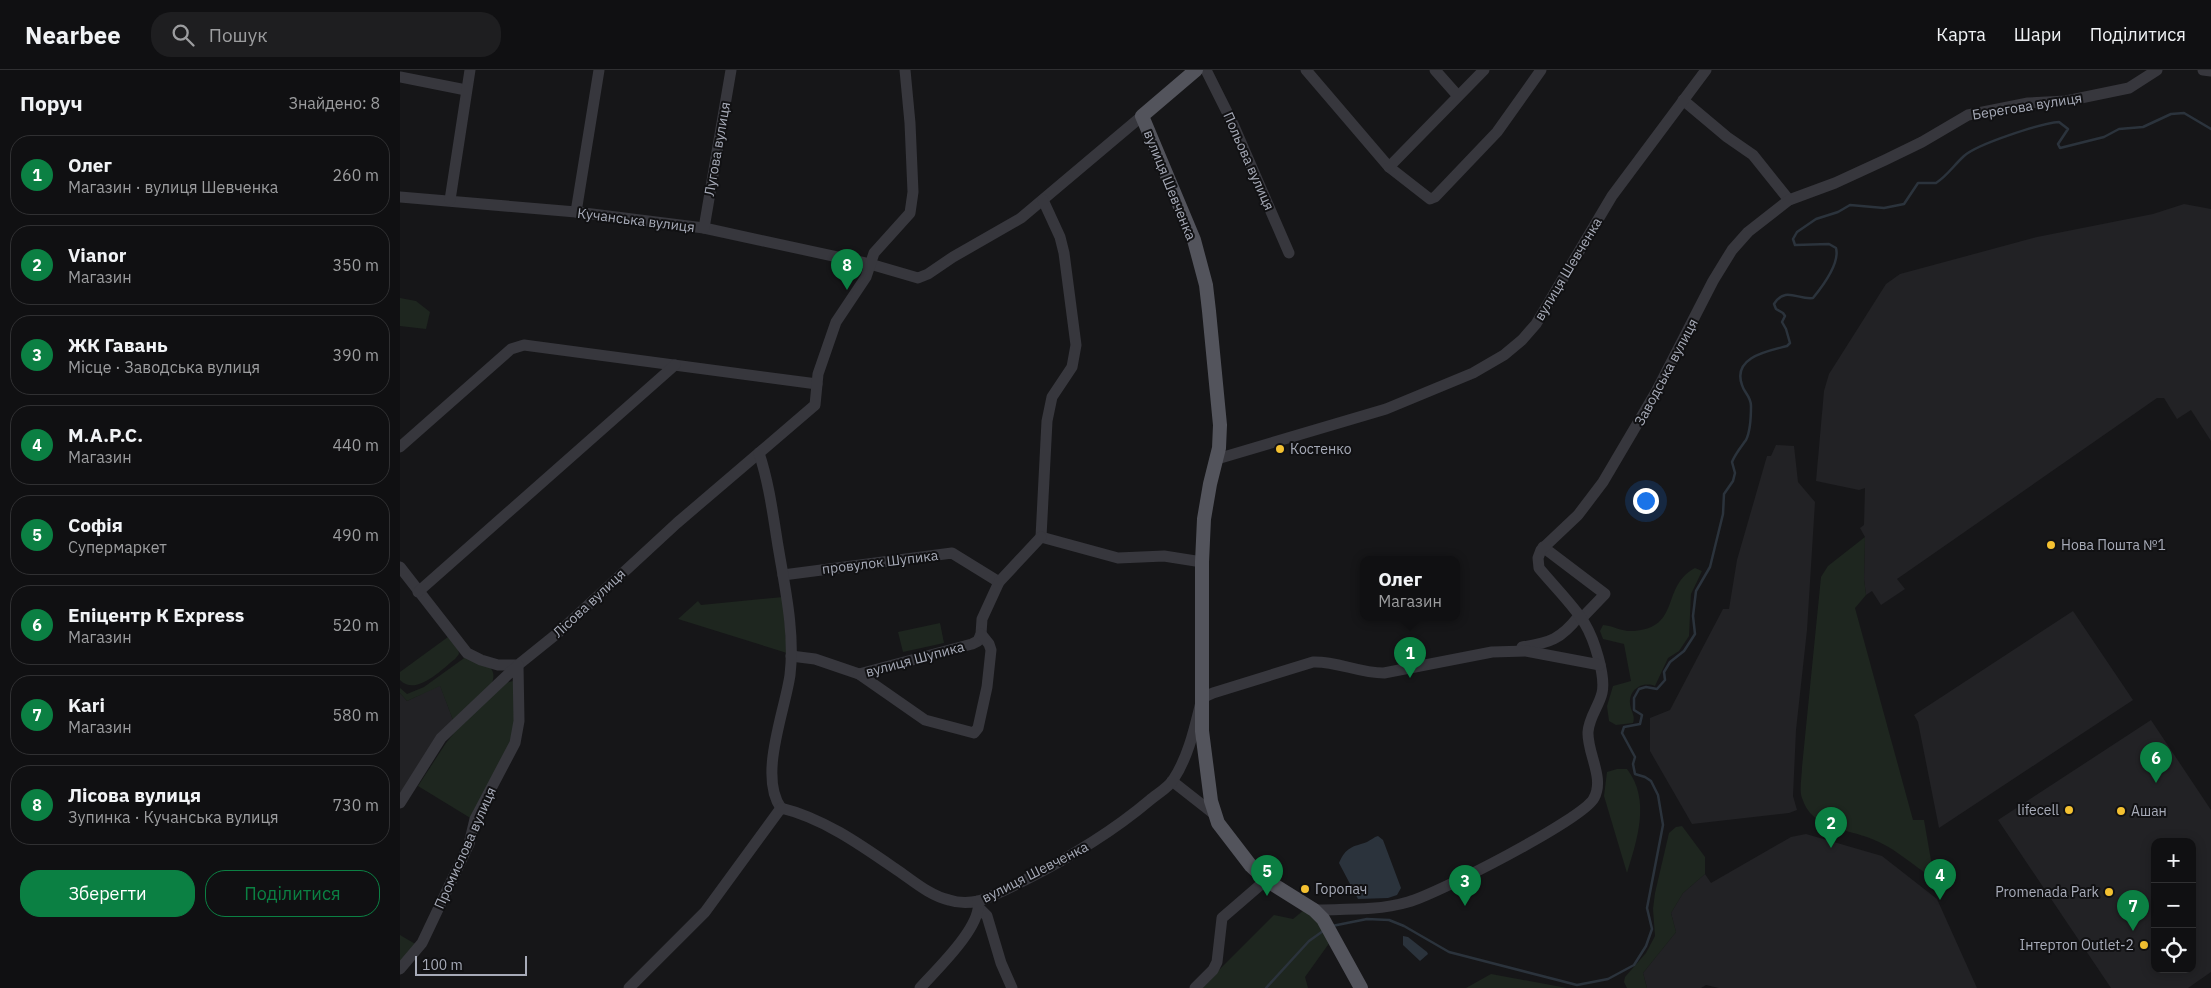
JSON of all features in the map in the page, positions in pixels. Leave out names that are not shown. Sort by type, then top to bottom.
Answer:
[{"type":"main road","points":[[1142,116],[1196,70]]},
{"type":"main road","name":"вулиця Шевченка","points":[[1142,116],[1194,240],[1206,285],[1220,425],[1217,460],[1207,500],[1202,562],[1202,731],[1205,766],[1214,814],[1237,850],[1266,880],[1314,910],[1326,922],[1361,988]]},
{"type":"street","points":[[450,200],[470,70]]},
{"type":"street","points":[[576,212],[599,70]]},
{"type":"street","name":"Лугова вулиця","points":[[704,228],[731,70]]},
{"type":"street","name":"Лісова вулиця","points":[[518,665],[559,632],[677,523],[815,405],[822,360],[836,322],[866,277],[874,253],[906,220],[912,204],[910,123],[905,70]]},
{"type":"street","name":"Польова вулиця","points":[[1206,70],[1233,124],[1289,253]]},
{"type":"street","points":[[1306,70],[1389,167],[1428,198],[1435,197],[1497,132],[1541,70]]},
{"type":"street","points":[[1435,70],[1458,96]]},
{"type":"street","points":[[1389,167],[1484,70]]},
{"type":"street","name":"вулиця Шевченка","points":[[1217,460],[1386,409],[1473,373],[1504,355],[1522,340],[1536,324],[1612,196],[1706,70]]},
{"type":"street","name":"Берегова вулиця","points":[[1790,200],[1835,183],[1885,160],[1922,142],[1968,115],[2028,103],[2066,101],[2129,88],[2157,70]]},
{"type":"street","points":[[2203,70],[2211,71]]},
{"type":"street","points":[[400,77],[466,90]]},
{"type":"street","points":[[1683,100],[1727,137],[1753,155],[1790,200]]},
{"type":"street","name":"вулиця Шевченка","points":[[870,264],[913,278],[923,277],[953,257],[1010,225],[1043,200],[1142,116]]},
{"type":"street","name":"Кучанська вулиця","points":[[400,196],[576,212],[704,228],[870,264]]},
{"type":"street","points":[[1043,200],[1060,237],[1064,253],[1076,345],[1072,367],[1052,397],[1047,421],[1041,537],[1118,558],[1164,556],[1202,562]]},
{"type":"street","name":"Заводська вулиця","points":[[1544,547],[1578,515],[1603,482],[1656,392],[1712,281],[1732,250],[1748,232],[1790,200]]},
{"type":"street","points":[[400,447],[516,346],[524,344],[817,384]]},
{"type":"street","points":[[418,592],[675,365]]},
{"type":"street","points":[[629,988],[705,912],[781,808],[772,791],[771,777],[790,675],[791,656],[788,609],[783,575],[768,487],[759,453]]},
{"type":"street","name":"вулиця Шупика","points":[[791,656],[815,660],[859,674],[972,644],[978,640],[981,634],[982,619],[999,582],[1041,537]]},
{"type":"street","points":[[1202,698],[1298,665],[1313,662],[1330,663],[1357,671],[1384,673],[1550,642],[1561,637],[1580,617],[1605,594],[1544,547],[1538,558],[1539,568],[1580,617],[1585,623],[1600,665],[1602,692],[1588,731],[1598,787],[1595,797],[1584,810],[1431,894],[1398,905],[1314,910]]},
{"type":"street","name":"провулок Шупика","points":[[783,575],[952,553],[999,582]]},
{"type":"street","points":[[400,567],[467,653],[480,660],[498,665],[518,665]]},
{"type":"street","points":[[859,674],[925,720],[974,733],[978,728],[987,687],[991,650],[981,634]]},
{"type":"street","points":[[1492,652],[1526,651],[1600,665]]},
{"type":"street","points":[[400,803],[440,738],[518,665]]},
{"type":"street","name":"Промислова вулиця","points":[[400,969],[422,943],[469,844],[475,819],[515,743],[519,721],[518,665]]},
{"type":"street","name":"вулиця Шевченка","points":[[781,808],[797,812],[820,822],[868,850],[927,890],[947,900],[979,904],[1055,865],[1096,841],[1128,819],[1172,781],[1184,758],[1202,698]]},
{"type":"street","name":"вулиця Шевченка","points":[[1172,781],[1214,814]]},
{"type":"street","points":[[1195,988],[1217,962],[1220,954],[1219,932],[1222,918],[1266,880]]},
{"type":"street","points":[[920,988],[960,942],[972,925],[979,904]]},
{"type":"street","points":[[979,904],[987,916],[1001,963],[1012,988]]},
{"type":"shaded area","points":[[2184,204],[2211,209],[2211,441],[2191,410],[2177,419],[2164,398],[2157,398],[1897,579],[1905,589],[1881,605],[1872,591],[1866,595],[1864,579],[1865,537],[1860,528],[1864,525],[1865,488],[1859,490],[1816,481],[1824,391],[1829,374],[1886,284],[1900,274],[2037,237],[2153,214]]},
{"type":"shaded area","points":[[400,298],[416,301],[430,312],[426,329],[400,326]]},
{"type":"shaded area","points":[[1776,445],[1794,446],[1798,482],[1815,502],[1807,630],[1796,730],[1793,796],[1797,810],[1789,813],[1692,824],[1650,751],[1650,718],[1670,710],[1723,609],[1729,609],[1737,560],[1767,456],[1771,456]]},
{"type":"shaded area","points":[[1865,537],[1864,579],[1866,595],[1855,608],[1913,820],[1924,820],[1932,866],[1928,872],[1924,872],[1886,845],[1822,822],[1807,808],[1801,795],[1802,767],[1821,577],[1828,566]]},
{"type":"shaded area","points":[[1695,568],[1702,571],[1691,594],[1689,636],[1679,651],[1668,658],[1655,686],[1642,685],[1634,690],[1630,698],[1634,718],[1633,723],[1616,725],[1609,721],[1607,706],[1613,686],[1631,681],[1624,644],[1603,639],[1600,631],[1603,625],[1626,631],[1634,631],[1649,628],[1659,622],[1665,614],[1677,585],[1684,576]]},
{"type":"shaded area","points":[[783,597],[787,653],[678,619],[698,601],[701,605]]},
{"type":"shaded area","points":[[2073,611],[2133,700],[1939,828],[1918,722],[1914,715]]},
{"type":"shaded area","points":[[940,623],[944,643],[903,652],[898,632]]},
{"type":"shaded area","points":[[448,637],[458,648],[459,654],[455,659],[429,680],[414,685],[406,684],[400,680],[400,672]]},
{"type":"shaded area","points":[[467,656],[491,668],[494,677],[492,683],[453,720],[440,686],[407,701],[400,693],[400,688],[407,694],[424,687]]},
{"type":"shaded area","points":[[513,681],[516,734],[472,819],[418,786],[446,743],[469,714],[505,683]]},
{"type":"shaded area","points":[[440,685],[453,720],[400,795],[400,693],[407,701]]},
{"type":"shaded area","name":"Promenada Park","points":[[2151,720],[2211,810],[2211,972],[2188,988],[2111,988],[1998,820]]},
{"type":"shaded area","points":[[1627,769],[1639,794],[1640,820],[1638,834],[1627,873],[1604,796],[1607,772]]},
{"type":"shaded area","points":[[1682,826],[1705,857],[1705,874],[1683,893],[1671,913],[1676,932],[1643,973],[1647,988],[1627,988],[1624,982],[1625,977],[1646,953],[1655,936],[1653,909],[1655,893],[1669,833],[1676,827]]},
{"type":"shaded area","points":[[1806,834],[1882,856],[1937,899],[1977,988],[1719,988],[1706,985],[1701,988],[1647,988],[1643,973],[1676,932],[1671,913],[1683,893],[1705,874],[1711,883],[1791,837]]},
{"type":"shaded area","points":[[1378,836],[1383,840],[1401,888],[1397,895],[1388,898],[1358,899],[1339,863],[1350,848]]},
{"type":"shaded area","points":[[1304,910],[1314,917],[1330,942],[1305,977],[1308,988],[1201,988],[1274,915],[1293,919]]},
{"type":"shaded area","points":[[400,935],[417,945],[400,964]]},
{"type":"shaded area","points":[[1403,936],[1408,937],[1428,954],[1420,961],[1403,945]]},
{"type":"shaded area","points":[[1491,974],[1567,988],[1466,988]]},
{"type":"waterway","points":[[1332,926],[1367,919],[1389,920],[1404,926],[1449,952],[1577,985],[1608,979],[1634,965],[1646,946],[1652,929],[1647,908],[1663,825],[1658,795],[1651,781],[1635,774],[1633,764],[1635,757],[1622,733],[1624,727],[1640,724],[1642,715],[1634,710],[1634,698],[1639,689],[1646,687],[1657,689],[1665,680],[1664,672],[1670,662],[1684,651],[1695,634],[1693,616],[1696,591],[1710,567],[1723,514],[1724,494],[1733,481],[1735,473],[1732,462],[1746,440],[1749,428],[1751,403],[1742,385],[1740,375],[1742,368],[1754,357],[1787,346],[1790,343],[1782,322],[1785,316],[1776,309],[1774,304],[1778,299],[1787,295],[1813,298],[1833,268],[1837,254],[1836,248],[1829,244],[1795,245],[1793,239],[1797,232],[1816,219],[1838,212],[1850,205],[1884,208],[1904,204],[1918,183],[1936,183],[1971,151],[1995,140],[2051,123],[2059,122],[2068,129],[2058,144],[2060,148],[2104,137],[2119,129],[2143,127],[2171,114],[2184,113],[2211,129]]},
{"type":"waterway","points":[[1266,988],[1309,941],[1323,931]]},
{"type":"place","name":"Лісова вулиця","points":[[847,290]]},
{"type":"place","name":"Костенко","points":[[1280,449]]},
{"type":"place","name":"Нова Пошта №1","points":[[2051,545]]},
{"type":"place","name":"Олег","points":[[1410,678]]},
{"type":"place","name":"Епіцентр К Express","points":[[2156,783]]},
{"type":"place","name":"lifecell","points":[[2069,810]]},
{"type":"place","name":"Ашан","points":[[2121,811]]},
{"type":"place","name":"Vianor","points":[[1831,848]]},
{"type":"place","name":"Горопач","points":[[1305,889]]},
{"type":"place","name":"Promenada Park","points":[[2109,892]]},
{"type":"place","name":"Софія","points":[[1267,896]]},
{"type":"place","name":"М.А.Р.С.","points":[[1940,900]]},
{"type":"place","name":"ЖК Гавань","points":[[1465,906]]},
{"type":"place","name":"Kari","points":[[2133,931]]},
{"type":"place","name":"Інтертоп Outlet-2","points":[[2144,945]]}]
